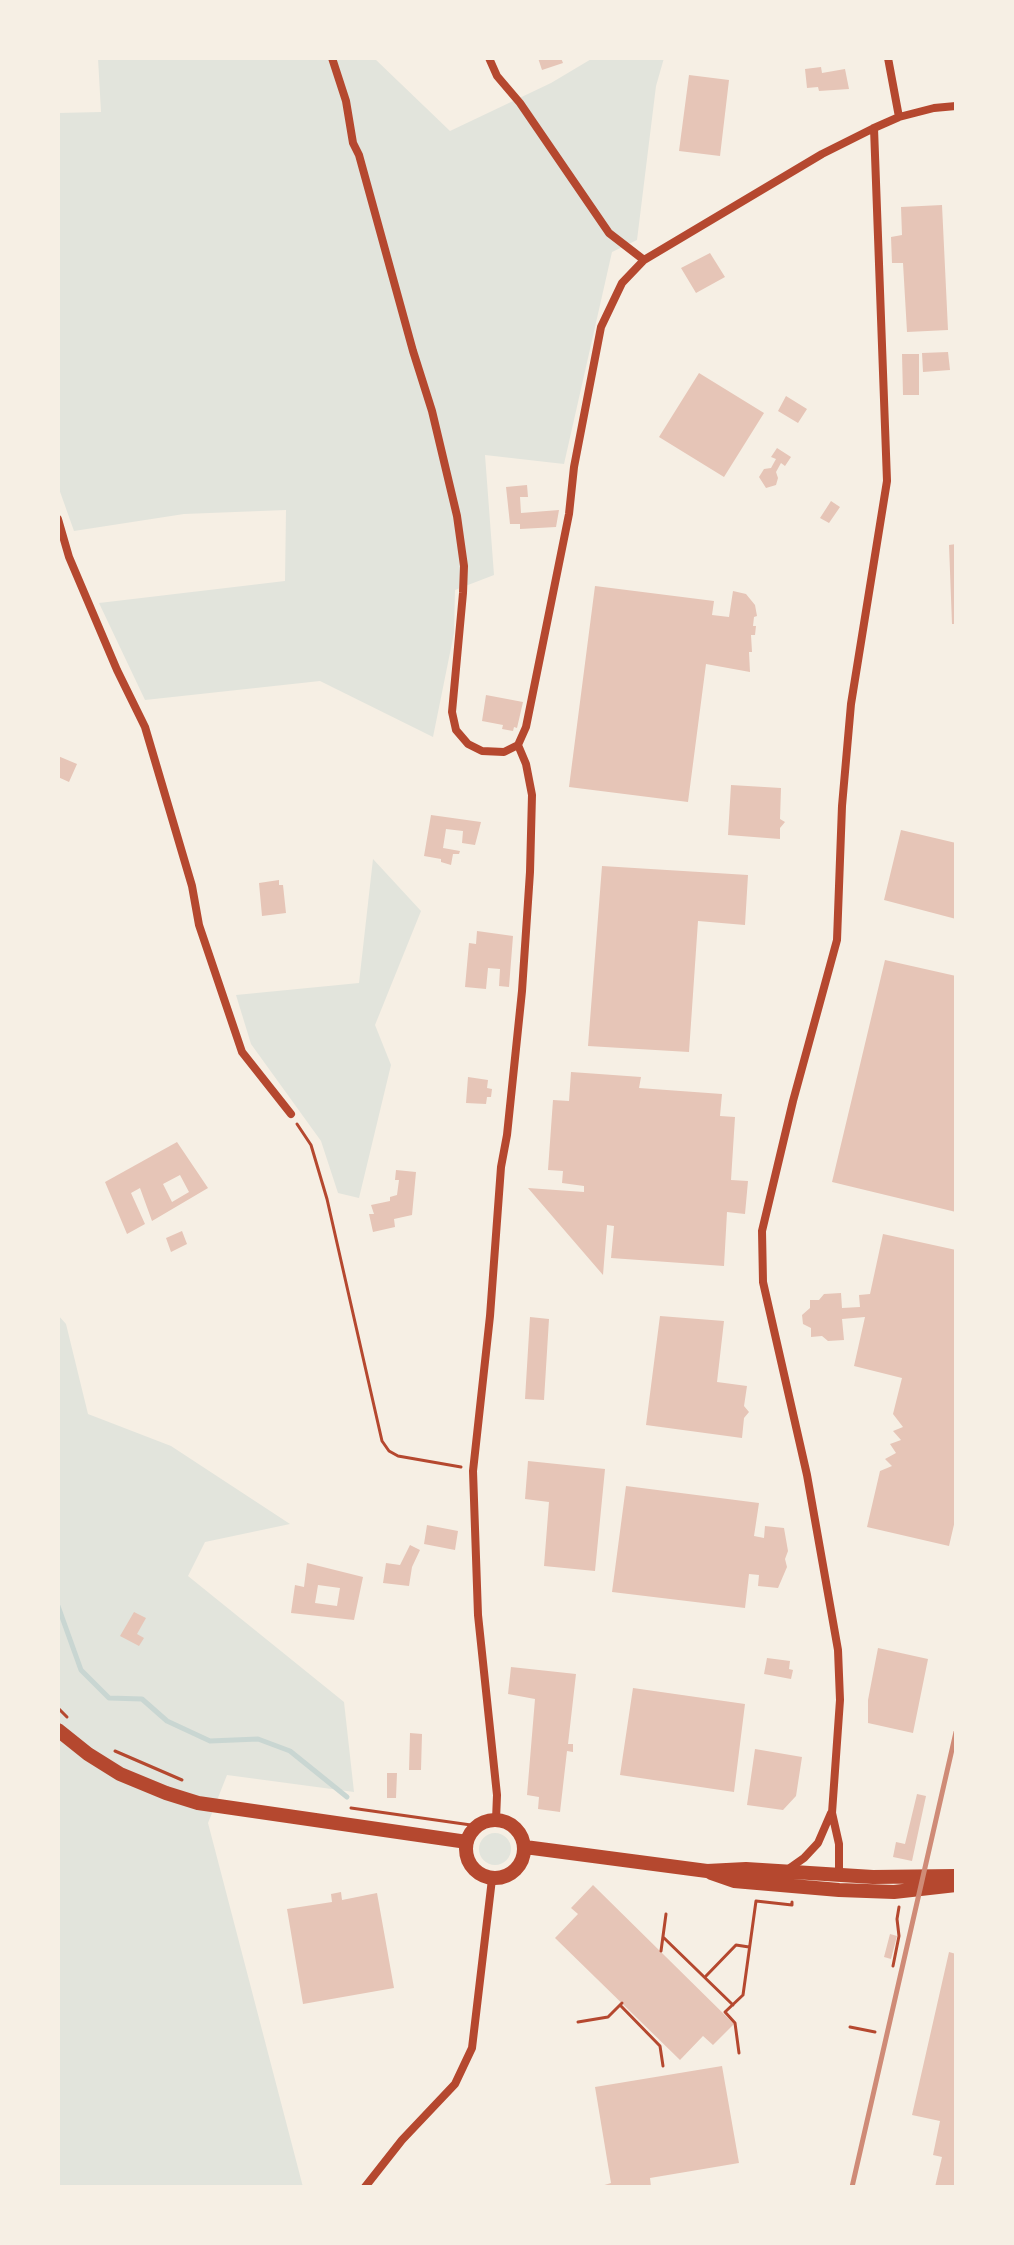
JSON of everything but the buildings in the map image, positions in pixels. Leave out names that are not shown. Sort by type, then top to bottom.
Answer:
[{"type":"main road","points":[[58,1730],[120,1774],[187,1800],[237,1810],[467,1842]]},
{"type":"main road","points":[[496,1820],[513,1825],[519,1831],[525,1847],[517,1870],[492,1879],[474,1870],[466,1852],[467,1842],[478,1826],[496,1820]]},
{"type":"main road","points":[[525,1847],[707,1871],[956,1876]]},
{"type":"main road","points":[[707,1871],[734,1881],[839,1890],[901,1891],[956,1885]]},
{"type":"street","points":[[332,58],[346,101],[353,143],[432,411],[457,516],[464,579],[452,712],[456,730],[468,744],[482,751],[504,752],[518,745],[526,727],[569,514],[574,467],[601,327],[622,283],[644,260],[822,154],[899,117],[956,106]]},
{"type":"street","points":[[489,58],[497,76],[520,103],[601,223],[644,260]]},
{"type":"street","points":[[888,58],[899,117]]},
{"type":"street","points":[[839,1875],[839,1844],[832,1813],[840,1700],[838,1650],[807,1475],[763,1282],[762,1231],[793,1101],[837,940],[842,806],[851,704],[887,481],[874,128]]},
{"type":"street","points":[[58,519],[69,557],[145,727],[192,886],[199,925],[242,1052],[291,1114]]},
{"type":"street","points":[[496,1820],[495,1781],[478,1615],[473,1471],[490,1316],[501,1167],[522,991],[530,872],[532,795],[526,764],[518,745]]},
{"type":"street","points":[[783,1871],[804,1858],[818,1843],[832,1813]]},
{"type":"street","points":[[365,2187],[402,2140],[455,2084],[472,2048],[492,1879]]},
{"type":"path","points":[[291,1114],[311,1145],[327,1199],[382,1441],[389,1451],[398,1456],[447,1463],[473,1471]]},
{"type":"path","points":[[58,1708],[75,1723]]},
{"type":"path","points":[[113,1750],[191,1784]]},
{"type":"path","points":[[344,1807],[460,1821],[478,1826]]},
{"type":"path","points":[[893,1966],[899,1936],[897,1919],[901,1891]]},
{"type":"path","points":[[739,2053],[735,2023],[725,2012],[743,1995],[756,1901]]},
{"type":"path","points":[[661,1951],[666,1914]]},
{"type":"path","points":[[663,1937],[733,2005]]},
{"type":"path","points":[[705,1977],[736,1945],[749,1947]]},
{"type":"path","points":[[578,2022],[608,2017],[621,2004],[660,2046],[663,2066]]},
{"type":"path","points":[[850,2027],[875,2032]]},
{"type":"shaded area","points":[[98,58],[374,58],[450,131],[551,83],[593,58],[664,58],[656,86],[637,240],[612,252],[564,464],[485,455],[494,575],[455,590],[454,633],[433,737],[320,681],[145,700],[99,603],[285,581],[286,510],[184,514],[74,531],[58,486],[58,113],[101,112]]},
{"type":"shaded area","points":[[373,859],[421,911],[375,1025],[391,1065],[359,1198],[338,1193],[321,1141],[251,1044],[236,995],[359,983]]},
{"type":"shaded area","points":[[58,1315],[66,1324],[88,1414],[171,1446],[290,1524],[205,1542],[188,1576],[344,1702],[354,1792],[227,1775],[208,1823],[303,2187],[58,2187]]},
{"type":"shaded area","points":[[495,1833],[507,1837],[511,1849],[507,1861],[495,1865],[483,1861],[479,1849],[483,1837]]},
{"type":"waterway","points":[[58,1606],[81,1670],[109,1698],[142,1699],[167,1721],[210,1741],[258,1739],[290,1751],[347,1797]]},
{"type":"railway","points":[[852,2187],[956,1732]]}]
